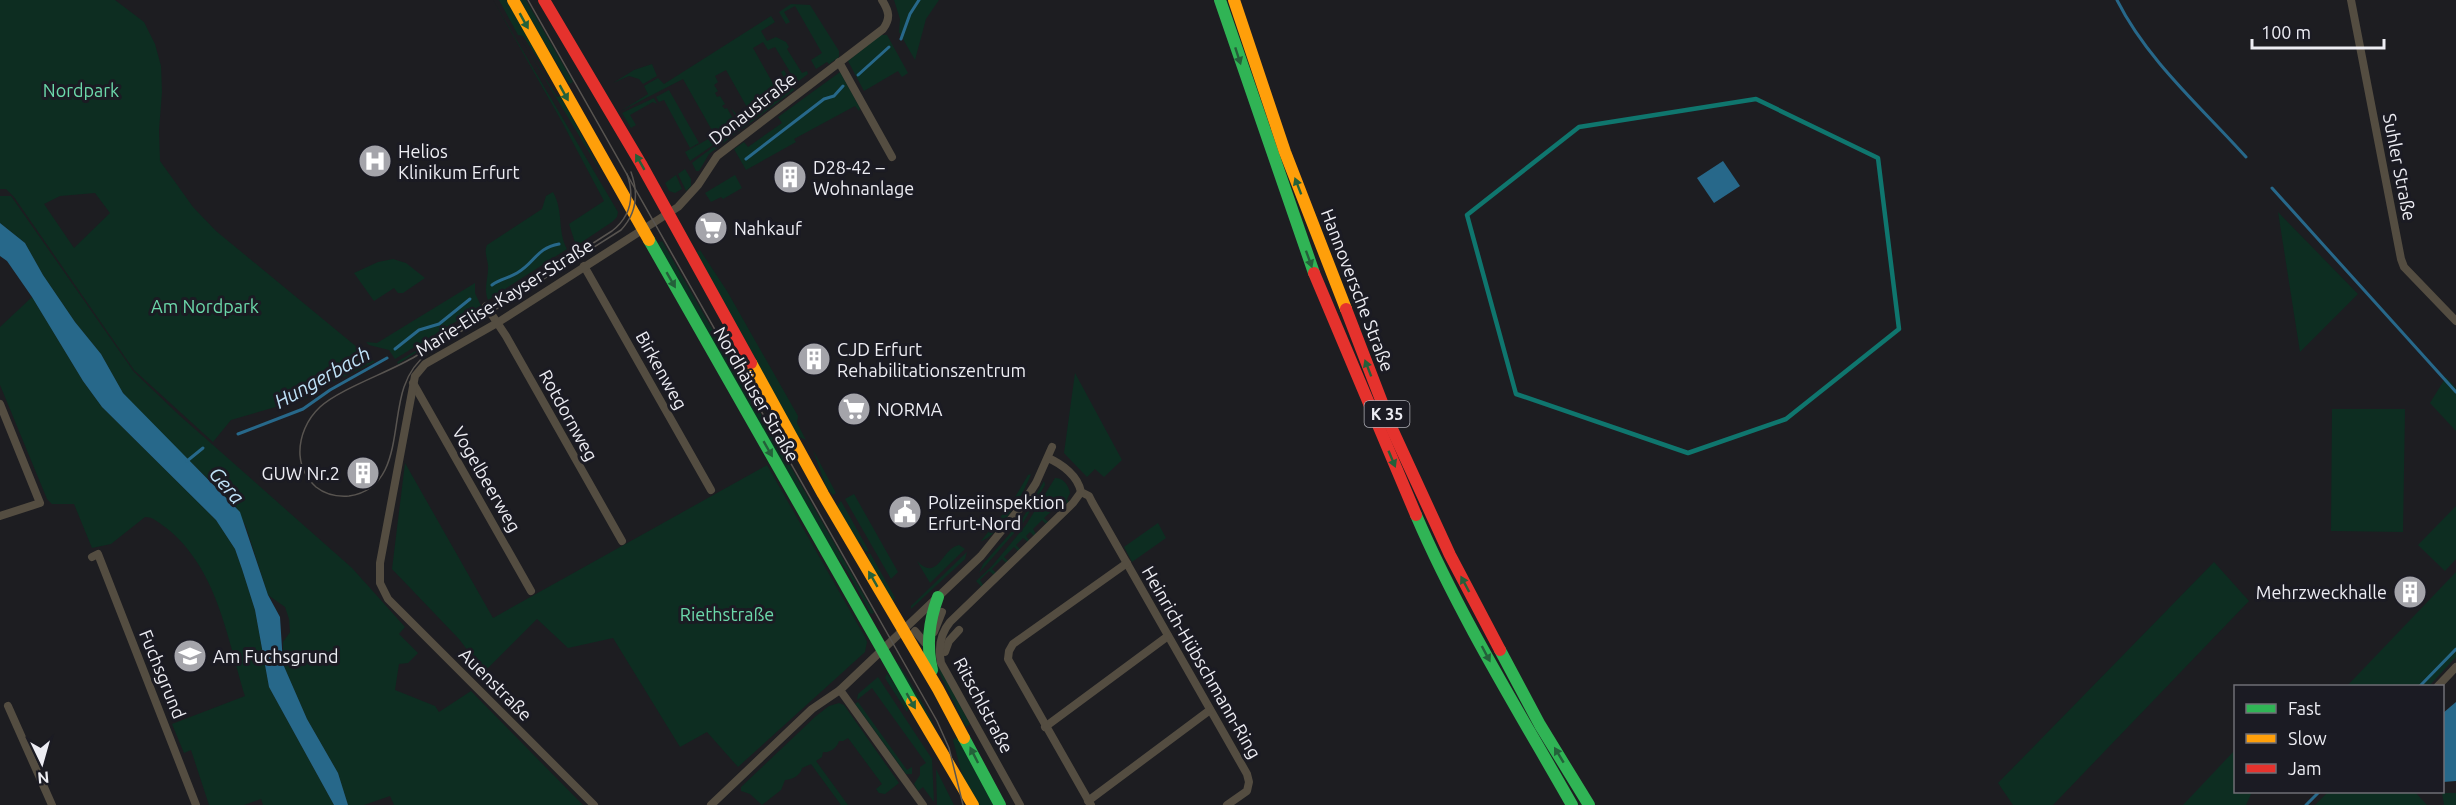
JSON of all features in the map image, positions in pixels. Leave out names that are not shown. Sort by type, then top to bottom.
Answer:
[{"type":"main road","name":"Nordhäuser Straße","points":[[513,0],[935,744],[973,805]]},
{"type":"main road","name":"Nordhäuser Straße","points":[[544,0],[669,214],[823,494],[909,630],[1000,805]]},
{"type":"main road","name":"Hannoversche Straße","points":[[1220,0],[1315,276],[1428,542],[1486,654],[1572,805]]},
{"type":"main road","name":"Hannoversche Straße","points":[[1234,0],[1285,152],[1394,431],[1450,555],[1540,725],[1589,805]]},
{"type":"main road","points":[[938,597],[930,623],[928,645],[931,667],[938,689]]},
{"type":"street","name":"Donaustraße","points":[[669,214],[689,196],[717,156],[886,25],[889,14],[882,0]]},
{"type":"street","name":"Suhler Straße","points":[[2352,0],[2401,259],[2404,267],[2456,321]]},
{"type":"street","points":[[839,62],[892,157]]},
{"type":"street","name":"Marie-Elise-Kayser-Straße","points":[[380,583],[380,563],[413,383],[419,369],[497,323],[669,214]]},
{"type":"street","name":"Birkenweg","points":[[584,266],[711,490]]},
{"type":"street","name":"Rotdornweg","points":[[486,306],[622,541]]},
{"type":"street","name":"Vogelbeerweg","points":[[413,383],[531,591]]},
{"type":"street","points":[[0,404],[40,503],[0,516]]},
{"type":"street","points":[[711,805],[812,709],[840,690],[882,650],[909,630],[938,597],[981,556],[1028,495],[1052,447]]},
{"type":"street","name":"Heinrich-Hübschmann-Ring","points":[[1048,458],[1073,476],[1081,492],[1089,496],[1246,774],[1249,782],[1247,791],[1227,805]]},
{"type":"street","name":"Ritschlstraße","points":[[1020,805],[941,663],[939,650],[941,636],[950,622],[1073,503],[1081,492]]},
{"type":"street","name":"Fuchsgrund","points":[[95,556],[196,805]]},
{"type":"street","name":"Heinrich-Hübschmann-Ring","points":[[1089,803],[1008,659],[1008,651],[1013,644],[1127,562]]},
{"type":"street","name":"Auenstraße","points":[[380,583],[388,599],[594,805]]},
{"type":"street","points":[[933,648],[936,625],[942,612]]},
{"type":"street","name":"Nordhäuser Straße","points":[[909,630],[933,648]]},
{"type":"street","name":"Ritschlstraße","points":[[933,648],[949,640],[959,630]]},
{"type":"street","points":[[1045,727],[1168,636]]},
{"type":"street","points":[[2440,685],[2456,667]]},
{"type":"street","points":[[840,690],[923,805]]},
{"type":"street","points":[[8,706],[52,805]]},
{"type":"street","points":[[1089,803],[1210,710]]},
{"type":"highlighted area","points":[[1756,99],[1878,158],[1899,329],[1786,419],[1688,453],[1516,394],[1467,215],[1579,127]]},
{"type":"green space","points":[[0,0],[115,0],[144,22],[155,44],[161,66],[160,161],[193,207],[216,231],[375,362],[318,389],[306,398],[231,420],[213,442],[134,370],[14,197],[6,189],[0,189]],"holes":[[[95,193],[110,213],[74,248],[44,204],[60,196]]]},
{"type":"green space","points":[[493,0],[618,212],[612,222],[576,246],[569,224],[604,201]]},
{"type":"green space","points":[[499,0],[508,0],[554,84],[523,36],[518,35]]},
{"type":"green space","points":[[519,0],[526,0],[573,82],[569,84]]},
{"type":"green space","points":[[894,0],[939,0],[926,19],[915,60],[899,32],[900,19]]},
{"type":"green space","points":[[791,4],[810,5],[839,51],[839,57],[816,69],[811,60],[822,53],[795,6],[784,12],[790,22],[786,24],[779,12]]},
{"type":"green space","points":[[771,16],[775,22],[761,31],[767,41],[776,37],[786,42],[789,47],[787,49],[802,73],[807,71],[808,74],[796,83],[797,79],[793,77],[775,47],[768,50],[763,42],[753,48],[775,87],[786,81],[781,72],[784,70],[793,86],[740,125],[731,108],[737,115],[748,109],[726,70],[715,76],[718,82],[714,85],[718,91],[715,93],[717,97],[720,96],[725,104],[722,106],[727,108],[738,127],[718,141],[683,79],[621,111],[648,94],[644,86],[658,78],[664,84]]},
{"type":"green space","points":[[881,35],[887,35],[908,73],[902,77],[898,71],[864,91],[848,61]]},
{"type":"green space","points":[[522,41],[557,97],[561,96],[604,177]]},
{"type":"green space","points":[[652,64],[657,76],[643,84],[639,79],[629,76],[613,83],[634,70]]},
{"type":"green space","points":[[840,72],[860,108],[859,111],[855,106],[794,139],[796,142],[746,170],[734,149],[744,142],[748,147],[782,123],[778,117]]},
{"type":"green space","points":[[793,88],[794,90],[742,129],[741,127]]},
{"type":"green space","points":[[669,90],[699,143],[690,148],[664,100],[659,102],[656,97]]},
{"type":"green space","points":[[654,98],[657,104],[653,102],[630,115],[636,125],[631,128],[622,113]]},
{"type":"green space","points":[[739,128],[740,130],[709,154],[699,171],[696,171],[692,163]]},
{"type":"green space","points":[[712,137],[716,143],[690,161],[685,152]]},
{"type":"green space","points":[[685,169],[691,179],[691,186],[686,191],[678,174]]},
{"type":"green space","points":[[676,175],[682,189],[675,193],[669,191],[665,183]]},
{"type":"green space","points":[[735,175],[742,188],[723,199],[721,197],[711,202],[705,193]]},
{"type":"green space","points":[[553,192],[567,249],[488,300],[486,291],[487,245],[542,209],[546,196]]},
{"type":"green space","points":[[0,196],[11,196],[134,372],[179,415],[352,568],[405,627],[399,634],[418,653],[408,663],[399,664],[395,690],[435,706],[439,712],[471,691],[583,805],[394,805],[390,796],[364,805],[348,805],[338,773],[307,719],[283,664],[283,642],[290,632],[289,619],[285,607],[268,595],[246,527],[235,505],[141,414],[123,393],[101,354],[75,322],[43,275],[25,243],[0,223]]},
{"type":"green space","points":[[2278,212],[2358,294],[2300,352]]},
{"type":"green space","points":[[662,241],[874,613],[871,614],[847,571],[826,542],[656,244]]},
{"type":"green space","points":[[700,250],[727,291],[798,416],[797,423],[806,440],[797,436],[696,252]]},
{"type":"green space","points":[[393,259],[406,263],[425,278],[403,293],[398,293],[394,288],[374,301],[354,273],[378,262]]},
{"type":"green space","points":[[475,283],[475,293],[481,306],[395,359],[389,350],[369,345],[366,342],[377,343]]},
{"type":"green space","points":[[32,297],[83,381],[102,407],[216,520],[235,549],[255,610],[269,687],[334,805],[263,805],[261,799],[244,805],[209,805],[191,750],[184,753],[172,724],[245,696],[218,604],[197,562],[183,543],[155,520],[145,517],[111,544],[92,548],[74,504],[52,504],[47,499],[0,385],[0,327]]},
{"type":"green space","points":[[474,316],[398,364],[397,362]]},
{"type":"green space","points":[[1075,373],[1122,460],[1104,477],[1095,469],[1087,477],[1064,453]]},
{"type":"green space","points":[[2446,377],[2456,388],[2456,431],[2430,403]]},
{"type":"green space","points":[[2332,409],[2405,409],[2403,532],[2331,531]]},
{"type":"green space","points":[[813,450],[836,493],[833,495],[826,487]]},
{"type":"green space","name":"Riethstraße","points":[[405,463],[493,618],[767,465],[865,637],[867,642],[865,652],[738,767],[707,732],[680,747],[613,638],[568,648],[537,619],[484,672],[459,639],[392,569]]},
{"type":"green space","points":[[1031,474],[1023,492],[1003,523],[988,538],[981,541],[1011,504],[1028,475]]},
{"type":"green space","points":[[1055,478],[1063,480],[1068,488],[1070,493],[1067,499],[1068,504],[1062,499],[1057,504],[1062,509],[1058,512],[1054,509],[1044,518],[1048,522],[1046,524],[1042,520],[1033,529],[1036,534],[1034,536],[1030,532],[1026,536],[1028,542],[1023,538],[1016,545],[1020,549],[1018,551],[1014,547],[1004,557],[1008,561],[1006,563],[1002,559],[992,569],[996,573],[994,575],[989,571],[980,580],[982,587],[976,581],[992,566],[1026,525]]},
{"type":"green space","points":[[1044,481],[1045,485],[1023,523],[979,573],[983,564],[1021,521]]},
{"type":"green space","points":[[854,494],[898,572],[891,579],[845,499]]},
{"type":"green space","points":[[841,501],[869,551],[866,552],[860,542],[858,543],[837,506]]},
{"type":"green space","points":[[2456,506],[2456,559],[2445,571],[2418,545]]},
{"type":"green space","points":[[1158,523],[1166,538],[1132,562],[1124,547]]},
{"type":"green space","points":[[959,545],[965,549],[930,583],[917,561],[924,567],[930,568],[940,562],[953,547]]},
{"type":"green space","points":[[967,552],[965,559],[911,609],[911,606]]},
{"type":"green space","points":[[870,553],[895,598],[892,602],[868,560],[867,554]]},
{"type":"green space","points":[[2214,562],[2249,601],[2053,805],[2013,805],[1998,783]]},
{"type":"green space","points":[[2456,572],[2456,657],[2430,685],[2348,685]]},
{"type":"green space","points":[[895,661],[928,713],[938,740]]},
{"type":"green space","points":[[937,663],[970,724],[966,727],[935,664]]},
{"type":"green space","points":[[887,673],[909,707],[907,712],[885,678]]},
{"type":"green space","points":[[878,677],[932,759],[934,802],[923,787],[918,791],[914,784],[920,775],[920,767],[926,763],[872,688],[857,700],[858,694]]},
{"type":"green space","points":[[858,702],[907,770],[912,767],[912,774],[906,774],[855,704]]},
{"type":"green space","points":[[839,703],[844,705],[899,783],[885,794],[879,793],[876,789],[882,784],[848,738],[839,741],[831,751],[823,752],[822,757],[816,761],[848,805],[841,805],[811,764],[802,768],[796,777],[785,780],[781,790],[762,805],[750,794],[741,791],[741,787],[816,716],[829,706]]},
{"type":"green space","points":[[959,736],[994,805],[979,805],[964,783],[953,740]]},
{"type":"green space","points":[[2234,751],[2234,793],[2252,793],[2246,805],[2183,805]]},
{"type":"green space","points":[[936,769],[954,805],[937,805]]},
{"type":"green space","points":[[2327,793],[2416,793],[2427,805],[2315,805]]},
{"type":"green space","points":[[2442,793],[2456,793],[2456,805],[2444,805]]},
{"type":"water","points":[[1723,161],[1740,186],[1714,203],[1697,178]]},
{"type":"water","points":[[0,223],[25,243],[43,275],[75,322],[101,354],[123,393],[240,512],[268,595],[280,617],[283,664],[307,719],[338,773],[348,805],[334,805],[269,687],[255,610],[235,549],[216,520],[102,407],[83,381],[32,297],[7,261],[0,256]]},
{"type":"water","points":[[2456,702],[2456,781],[2444,782],[2444,712]]},
{"type":"waterway","name":"Hungerbach","points":[[901,39],[910,14],[919,0]]},
{"type":"waterway","points":[[2117,0],[2129,22],[2159,63],[2246,157]]},
{"type":"waterway","name":"Hungerbach","points":[[858,75],[889,47]]},
{"type":"waterway","name":"Hungerbach","points":[[746,159],[824,99],[834,96],[843,86]]},
{"type":"waterway","points":[[2272,188],[2456,392]]},
{"type":"waterway","name":"Hungerbach","points":[[492,285],[523,269],[540,252],[559,244]]},
{"type":"waterway","name":"Hungerbach","points":[[395,349],[419,330],[439,324],[470,299]]},
{"type":"waterway","name":"Hungerbach","points":[[238,434],[303,409],[330,390],[387,358]]},
{"type":"waterway","name":"Hungerbach","points":[[187,461],[203,448]]},
{"type":"waterway","points":[[2421,685],[2456,649]]},
{"type":"waterway","points":[[2306,805],[2318,793]]},
{"type":"tram line","points":[[528,0],[937,721],[949,748],[963,805]]},
{"type":"tram line","points":[[627,174],[631,190],[630,206],[623,219],[612,231],[441,341],[405,362],[340,393],[320,407],[311,417],[305,429],[300,448],[303,468],[312,484],[327,494],[349,496],[366,491],[378,481],[391,453],[404,387],[417,363],[430,351],[621,230],[630,217],[635,203],[635,188],[631,172]]},
{"type":"traffic: fast","points":[[1220,0],[1314,273]]},
{"type":"traffic: fast","points":[[649,240],[912,702]]},
{"type":"traffic: fast","points":[[1416,515],[1470,626],[1572,805]]},
{"type":"traffic: fast","points":[[932,670],[929,633],[938,597]]},
{"type":"traffic: fast","points":[[1500,650],[1540,725],[1589,805]]},
{"type":"traffic: fast","points":[[964,738],[1000,805]]},
{"type":"traffic: slow","points":[[513,0],[649,240]]},
{"type":"traffic: slow","points":[[1234,0],[1285,152],[1346,309]]},
{"type":"traffic: slow","points":[[751,363],[823,494],[938,689],[964,738]]},
{"type":"traffic: slow","points":[[912,702],[973,805]]},
{"type":"traffic: jam","points":[[544,0],[641,164],[751,363]]},
{"type":"traffic: jam","points":[[1314,273],[1416,515]]},
{"type":"traffic: jam","points":[[1346,309],[1393,431],[1450,555],[1500,650]]},
{"type":"place","name":"Helios Klinikum Erfurt","points":[[375,161]]},
{"type":"place","name":"D28-42 – Wohnanlage","points":[[790,177]]},
{"type":"place","name":"Nahkauf","points":[[711,228]]},
{"type":"place","name":"CJD Erfurt Rehabilitationszentrum","points":[[814,359]]},
{"type":"place","name":"NORMA","points":[[854,409]]},
{"type":"place","name":"GUW Nr.2","points":[[363,473]]},
{"type":"place","name":"Polizeiinspektion Erfurt-Nord","points":[[905,512]]},
{"type":"place","name":"Mehrzweckhalle","points":[[2410,592]]},
{"type":"place","name":"Am Fuchsgrund","points":[[190,656]]},
{"type":"park label","name":"Nordpark","points":[[81,90]]},
{"type":"park label","name":"Am Nordpark","points":[[205,306]]},
{"type":"water label","name":"Gera","points":[[227,485]]}]
